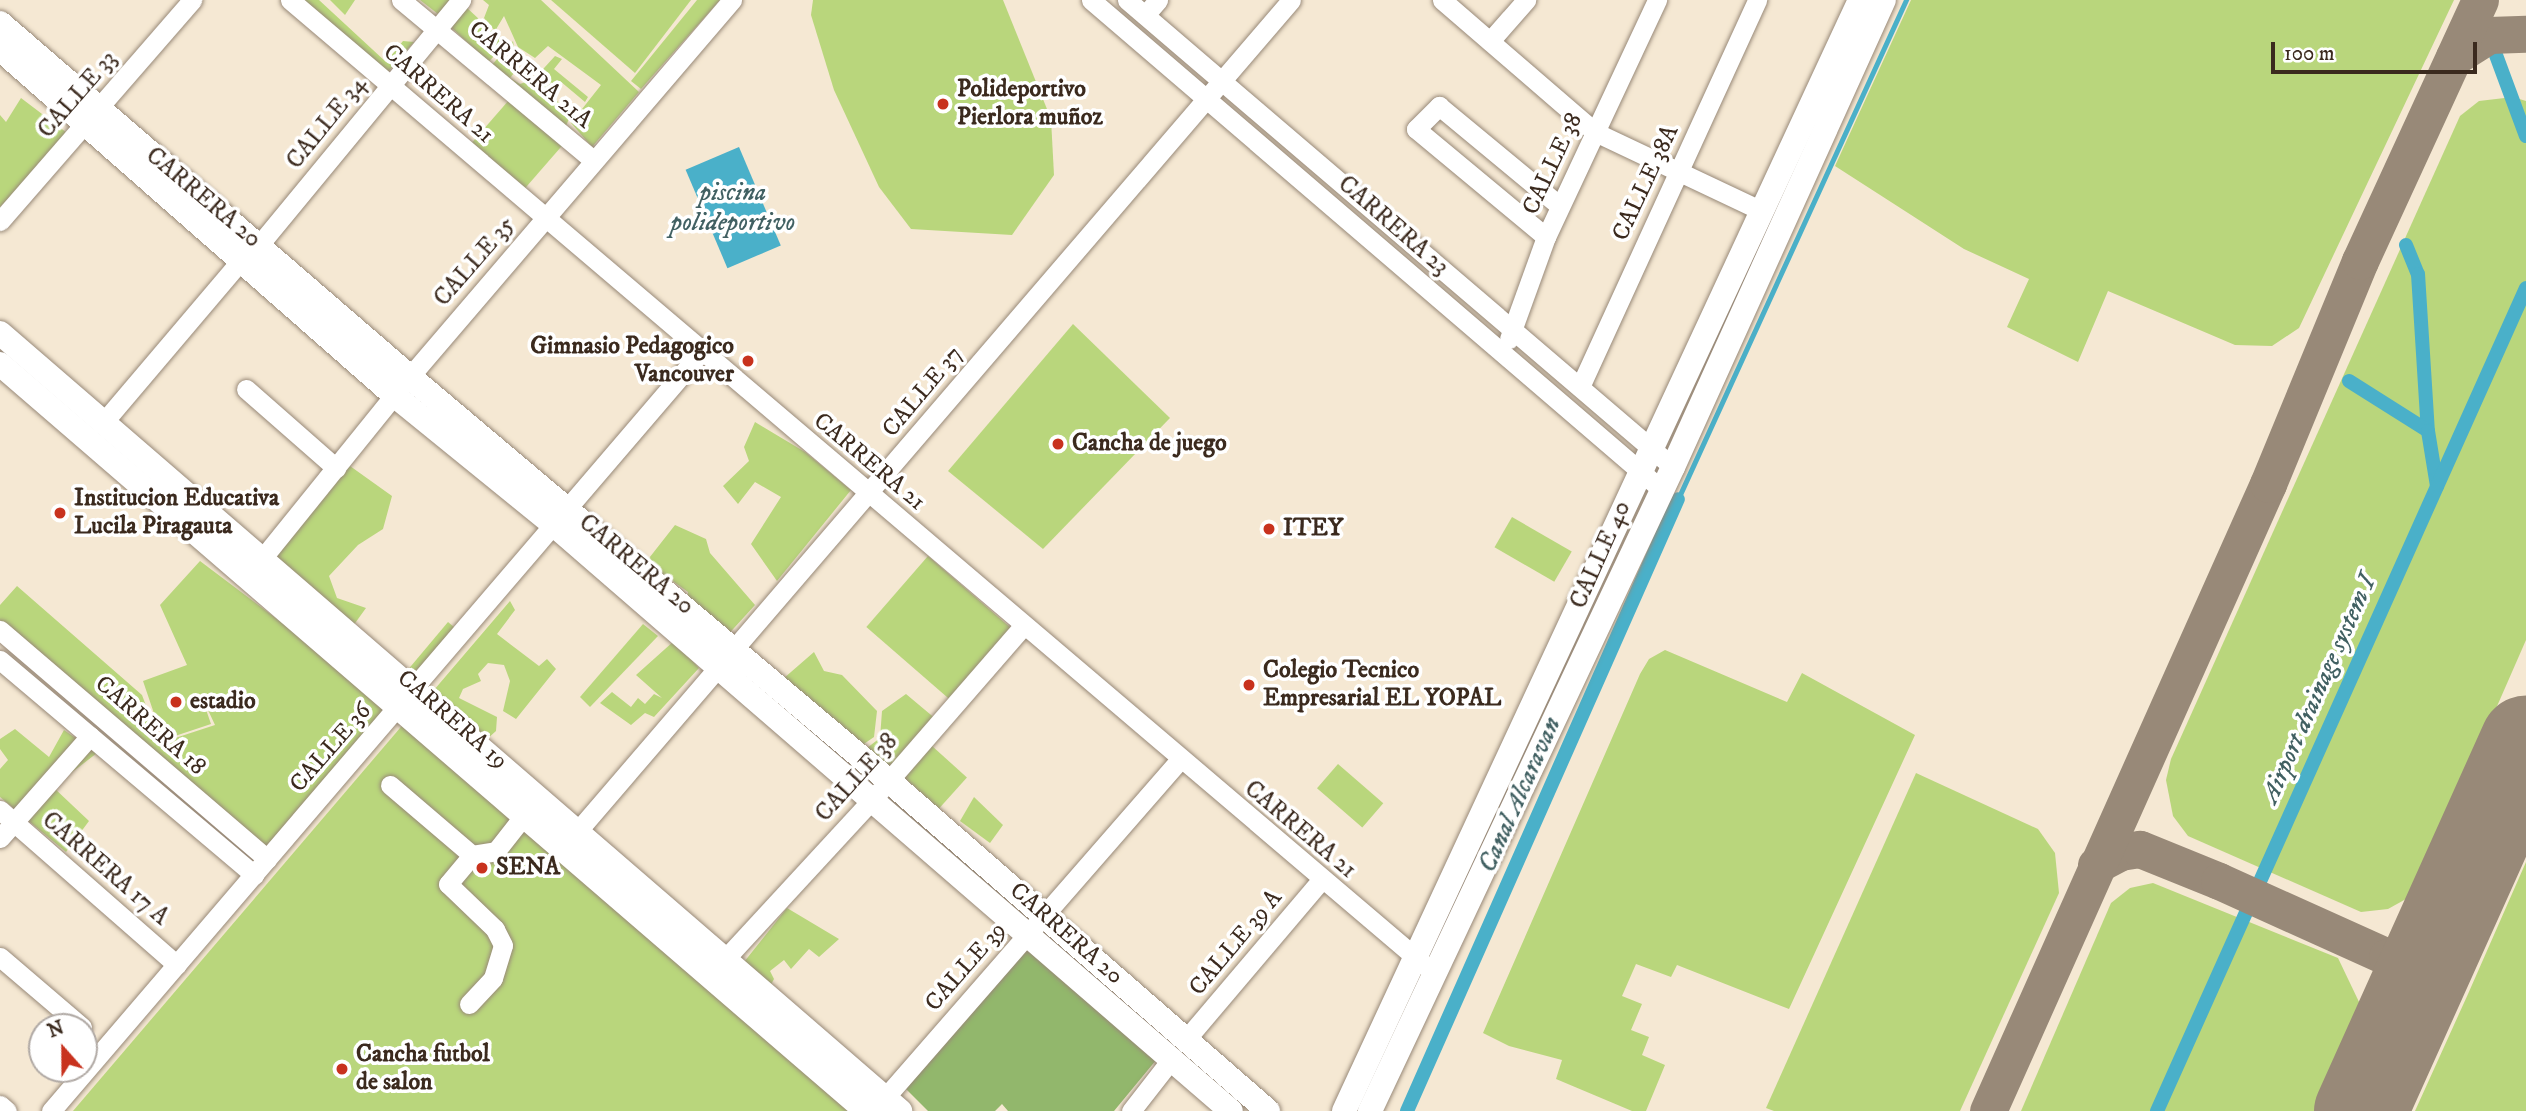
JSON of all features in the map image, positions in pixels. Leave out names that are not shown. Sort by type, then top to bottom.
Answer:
[{"type":"main road","name":"CALLE 40","points":[[1370,1111],[1426,967],[1640,470],[1860,0]]},
{"type":"main road","name":"CALLE 40","points":[[1344,1111],[1426,967],[1673,467],[1884,0]]},
{"type":"main road","name":"CARRERA 20","points":[[0,23],[92,117]]},
{"type":"main road","name":"CARRERA 20","points":[[0,49],[92,117],[401,385],[562,517],[735,649],[888,780],[1173,1058],[1231,1111]]},
{"type":"main road","name":"CARRERA 19","points":[[0,334],[261,560],[408,698],[525,814],[571,838],[725,959],[881,1108]]},
{"type":"main road","name":"CARRERA 19","points":[[0,364],[408,698],[881,1108]]},
{"type":"main road","name":"CARRERA 20","points":[[562,517],[718,668],[871,801],[1188,1037],[1268,1111]]},
{"type":"street","name":"CALLE 33","points":[[0,221],[192,0]]},
{"type":"street","name":"CARRERA 21","points":[[290,0],[1426,967]]},
{"type":"street","name":"CARRERA 21A","points":[[401,0],[594,161]]},
{"type":"street","name":"CALLE 34","points":[[102,424],[250,253],[461,0]]},
{"type":"street","name":"CALLE 35","points":[[261,560],[401,385],[732,0]]},
{"type":"street","name":"CARRERA 23","points":[[1091,0],[1662,489]]},
{"type":"street","name":"CARRERA 23","points":[[1127,0],[1673,467]]},
{"type":"street","points":[[1145,16],[1157,0]]},
{"type":"street","name":"CALLE 37","points":[[571,838],[1291,0]]},
{"type":"street","points":[[1442,0],[1595,131],[1677,173],[1762,211]]},
{"type":"street","points":[[1490,41],[1526,0]]},
{"type":"street","name":"CALLE 38","points":[[1502,352],[1514,331],[1546,237],[1657,0]]},
{"type":"street","name":"CALLE 38A","points":[[1580,387],[1757,0]]},
{"type":"street","points":[[1546,237],[1416,129],[1439,106],[1560,206]]},
{"type":"street","name":"CALLE 36","points":[[51,1111],[408,698],[701,352]]},
{"type":"street","points":[[246,389],[336,468]]},
{"type":"street","name":"CALLE 38","points":[[725,959],[871,801],[1023,626]]},
{"type":"street","name":"CARRERA 18","points":[[0,630],[267,859]]},
{"type":"street","name":"CARRERA 18","points":[[0,660],[254,875]]},
{"type":"street","points":[[0,838],[7,816],[90,736]]},
{"type":"street","name":"CALLE 39","points":[[881,1108],[1036,924],[1180,760]]},
{"type":"street","points":[[390,785],[472,855]]},
{"type":"street","points":[[469,1004],[493,978],[503,945],[495,929],[448,884],[472,855],[496,851],[525,814]]},
{"type":"street","name":"CARRERA 17 A","points":[[7,816],[177,965]]},
{"type":"street","name":"CALLE 39 A","points":[[1188,1037],[1321,880]]},
{"type":"street","points":[[0,957],[65,1013]]},
{"type":"street","points":[[98,1040],[107,1048]]},
{"type":"street","points":[[1131,1111],[1173,1058]]},
{"type":"street","points":[[0,1105],[7,1111]]},
{"type":"green space","points":[[303,0],[319,0],[386,62],[403,41],[414,42],[388,72]]},
{"type":"green space","points":[[330,0],[355,0],[345,15]]},
{"type":"green space","points":[[420,0],[451,0],[438,14]]},
{"type":"green space","points":[[483,0],[541,0],[639,92],[592,147],[571,123],[601,85],[548,46],[535,58],[518,47],[504,16],[495,31],[484,18],[489,5]]},
{"type":"green space","points":[[551,0],[691,0],[635,73]]},
{"type":"green space","points":[[697,0],[720,0],[641,89],[631,81]]},
{"type":"green space","name":"Polideportivo Pierlora muñoz","points":[[813,0],[1003,0],[1051,119],[1054,175],[1012,235],[911,229],[879,187],[834,90],[811,15]]},
{"type":"green space","points":[[1911,0],[2454,0],[2299,328],[2272,346],[2235,345],[2108,291],[2078,362],[2007,327],[2029,279],[1964,249],[1835,166]]},
{"type":"green space","points":[[466,7],[505,44],[488,62],[449,25]]},
{"type":"green space","points":[[513,41],[514,47],[504,59],[518,68],[510,78],[520,84],[534,79],[555,56],[562,59],[554,69],[588,97],[585,102],[560,81],[546,93],[572,112],[565,128],[490,67]]},
{"type":"green space","points":[[2513,97],[2526,101],[2526,640],[2415,894],[2388,909],[2361,912],[2188,836],[2173,816],[2166,780],[2171,759],[2460,116],[2479,101]]},
{"type":"green space","points":[[21,98],[71,136],[0,207],[0,115],[6,122]]},
{"type":"green space","points":[[509,100],[562,146],[523,190],[470,145]]},
{"type":"green space","name":"Cancha de juego","points":[[1073,324],[1170,418],[1043,549],[948,471]]},
{"type":"green space","points":[[755,422],[805,452],[851,490],[777,581],[751,544],[781,497],[755,482],[738,504],[723,486],[749,461],[744,447]]},
{"type":"green space","points":[[350,466],[392,496],[383,529],[358,545],[329,576],[337,598],[366,608],[353,626],[271,559]]},
{"type":"green space","points":[[1512,517],[1572,552],[1554,582],[1494,547]]},
{"type":"green space","points":[[675,525],[706,539],[710,553],[755,605],[724,639],[688,610],[688,592],[646,562]]},
{"type":"green space","points":[[928,556],[1012,629],[950,700],[866,627]]},
{"type":"green space","points":[[200,561],[393,707],[269,851],[0,620],[0,605],[17,586],[142,695],[160,743],[215,725],[201,695],[211,724],[163,740],[143,681],[187,665],[160,605]]},
{"type":"green space","points":[[510,601],[515,610],[497,634],[539,666],[547,659],[556,669],[516,719],[503,711],[510,681],[504,665],[488,663],[478,674],[481,681],[463,689],[459,698],[497,717],[496,731],[486,740],[428,697]]},
{"type":"green space","points":[[448,622],[461,633],[420,682],[407,671]]},
{"type":"green space","points":[[643,624],[658,636],[590,707],[580,697]]},
{"type":"green space","points":[[674,641],[699,668],[654,717],[645,713],[631,725],[600,703],[612,692],[631,707],[638,698],[645,704],[654,694],[662,698],[636,675]]},
{"type":"green space","points":[[1665,650],[1787,702],[1802,673],[1915,735],[1789,1009],[1677,965],[1671,977],[1636,964],[1622,996],[1642,1004],[1631,1030],[1649,1037],[1642,1055],[1665,1065],[1646,1111],[1632,1111],[1556,1079],[1562,1060],[1509,1046],[1483,1033],[1640,674],[1649,659]]},
{"type":"green space","points":[[814,652],[824,671],[842,675],[877,711],[874,737],[858,748],[776,685]]},
{"type":"green space","points":[[906,694],[937,720],[887,771],[863,751],[880,738],[882,711]]},
{"type":"green space","points":[[406,721],[858,1111],[73,1111]]},
{"type":"green space","points":[[15,729],[49,757],[64,730],[97,753],[53,787],[89,821],[66,852],[0,797],[0,769],[8,760],[0,749],[0,739]]},
{"type":"green space","points":[[932,746],[967,777],[939,809],[904,777]]},
{"type":"green space","points":[[1338,764],[1383,803],[1362,828],[1317,788]]},
{"type":"green space","points":[[1916,773],[2038,829],[2055,853],[2059,893],[1960,1111],[1774,1111],[1766,1108]]},
{"type":"green space","points":[[974,797],[1003,825],[990,843],[960,821]]},
{"type":"green space","points":[[2526,862],[2526,1111],[2415,1111],[2468,994]]},
{"type":"green space","points":[[2153,883],[2338,958],[2360,1004],[2360,1030],[2322,1111],[2021,1111],[2111,903],[2130,888]]},
{"type":"green space","points":[[787,908],[839,939],[819,957],[809,949],[791,969],[784,960],[770,971],[774,979],[769,988],[744,962]]},
{"type":"green space","points":[[1027,944],[1157,1059],[1114,1111],[1008,1111],[1002,1104],[995,1111],[928,1111],[906,1089]]},
{"type":"water","name":"piscina polideportivo","points":[[739,147],[781,245],[727,268],[686,170]]},
{"type":"waterway","points":[[1678,499],[1906,0]]},
{"type":"waterway","points":[[2479,12],[2484,24]]},
{"type":"waterway","name":"Airport drainage system I","points":[[2493,47],[2526,136]]},
{"type":"waterway","points":[[2406,245],[2418,274],[2428,431]]},
{"type":"waterway","name":"Airport drainage system I","points":[[2157,1111],[2526,288]]},
{"type":"waterway","points":[[2349,381],[2428,431],[2437,486]]},
{"type":"waterway","name":"Canal Alcaravan","points":[[1407,1111],[1678,499]]},
{"type":"taxiway","points":[[1988,1111],[2268,484],[2360,261],[2480,0]]},
{"type":"taxiway","points":[[2454,57],[2489,35],[2526,34]]},
{"type":"taxiway","points":[[2096,865],[2120,852],[2140,849],[2219,881],[2387,957],[2400,970],[2408,1006]]},
{"type":"taxiway","points":[[2387,957],[2419,953],[2438,939]]},
{"type":"runway","points":[[2360,1111],[2526,742]]},
{"type":"place","name":"Polideportivo Pierlora muñoz","points":[[943,104]]},
{"type":"place","name":"Gimnasio Pedagogico Vancouver","points":[[748,361]]},
{"type":"place","name":"Cancha de juego","points":[[1058,444]]},
{"type":"place","name":"Institucion Educativa Lucila Piragauta","points":[[60,513]]},
{"type":"place","name":"ITEY","points":[[1269,529]]},
{"type":"place","name":"Colegio Tecnico Empresarial EL YOPAL","points":[[1249,685]]},
{"type":"place","name":"estadio","points":[[176,702]]},
{"type":"place","name":"SENA","points":[[482,868]]},
{"type":"place","name":"Cancha futbol de salon","points":[[342,1069]]}]
